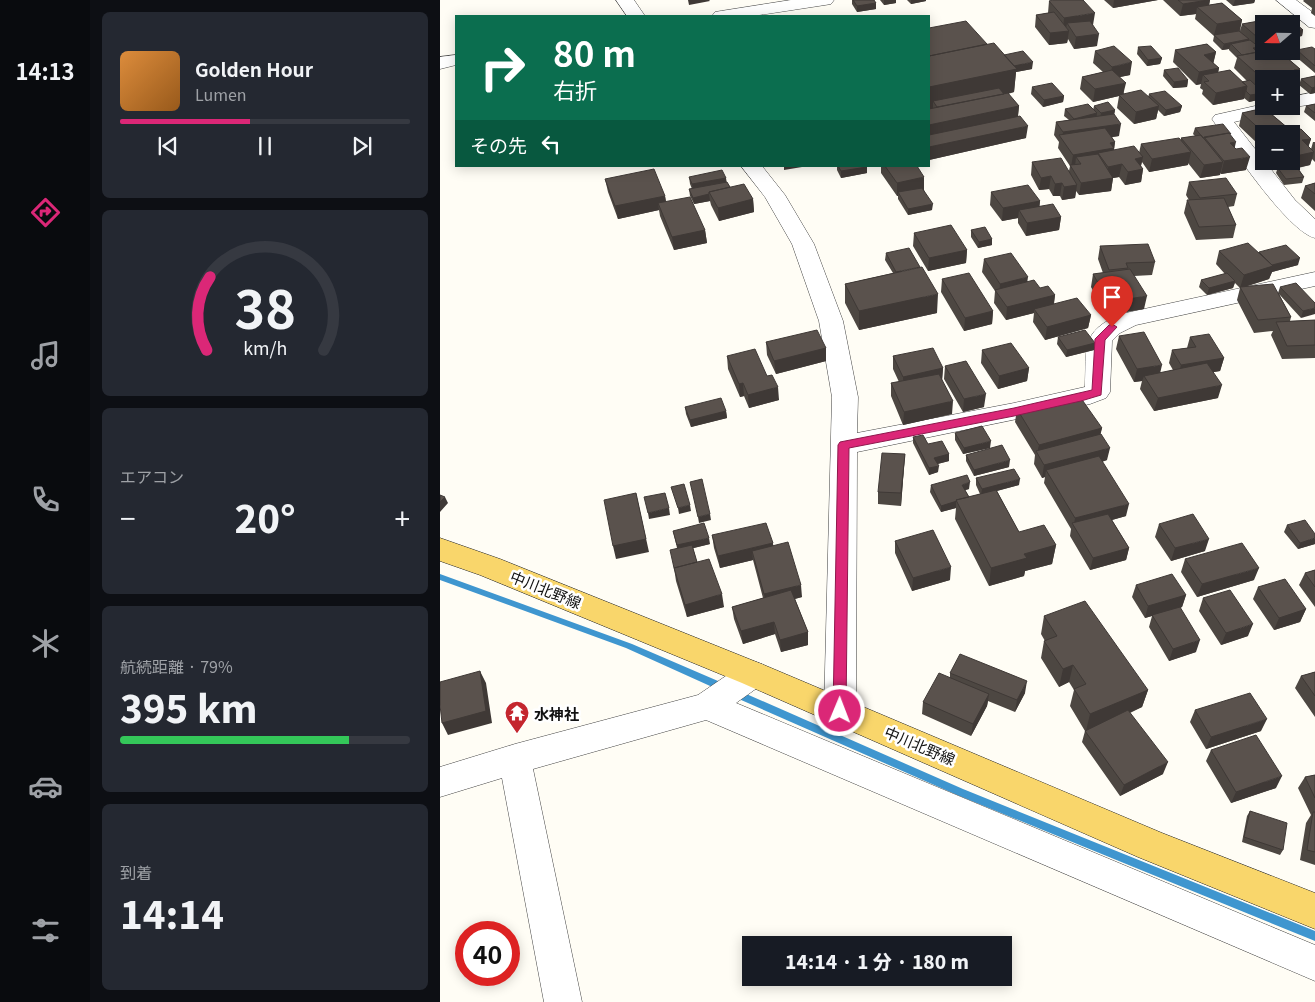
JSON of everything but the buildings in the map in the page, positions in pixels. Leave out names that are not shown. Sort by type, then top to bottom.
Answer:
[{"type":"main road","name":"中川北野線","points":[[440,549],[499,570],[749,677],[840,711],[1150,845],[1315,911]]},
{"type":"street","points":[[625,0],[635,15]]},
{"type":"street","points":[[728,15],[825,0]]},
{"type":"street","points":[[1285,0],[1315,23]]},
{"type":"street","points":[[440,63],[455,60]]},
{"type":"street","points":[[1300,102],[1315,98]]},
{"type":"street","points":[[1255,111],[1222,119],[1287,205],[1315,231]]},
{"type":"street","points":[[752,167],[774,195],[803,244],[831,321],[845,396],[840,711]]},
{"type":"street","points":[[844,445],[1081,398],[1097,392],[1100,339],[1112,327],[1129,319],[1315,279]]},
{"type":"street","points":[[440,782],[515,758],[707,706],[749,677]]},
{"type":"street","points":[[707,706],[1315,963]]},
{"type":"street","points":[[515,758],[563,1002]]},
{"type":"waterway","points":[[440,577],[629,646],[722,687]]},
{"type":"waterway","points":[[735,693],[960,792],[1315,936]]},
{"type":"place","name":"水神社","points":[[517,734]]},
{"type":"route","points":[[840,711],[844,445],[1081,398],[1097,392],[1100,339],[1112,327]]}]
